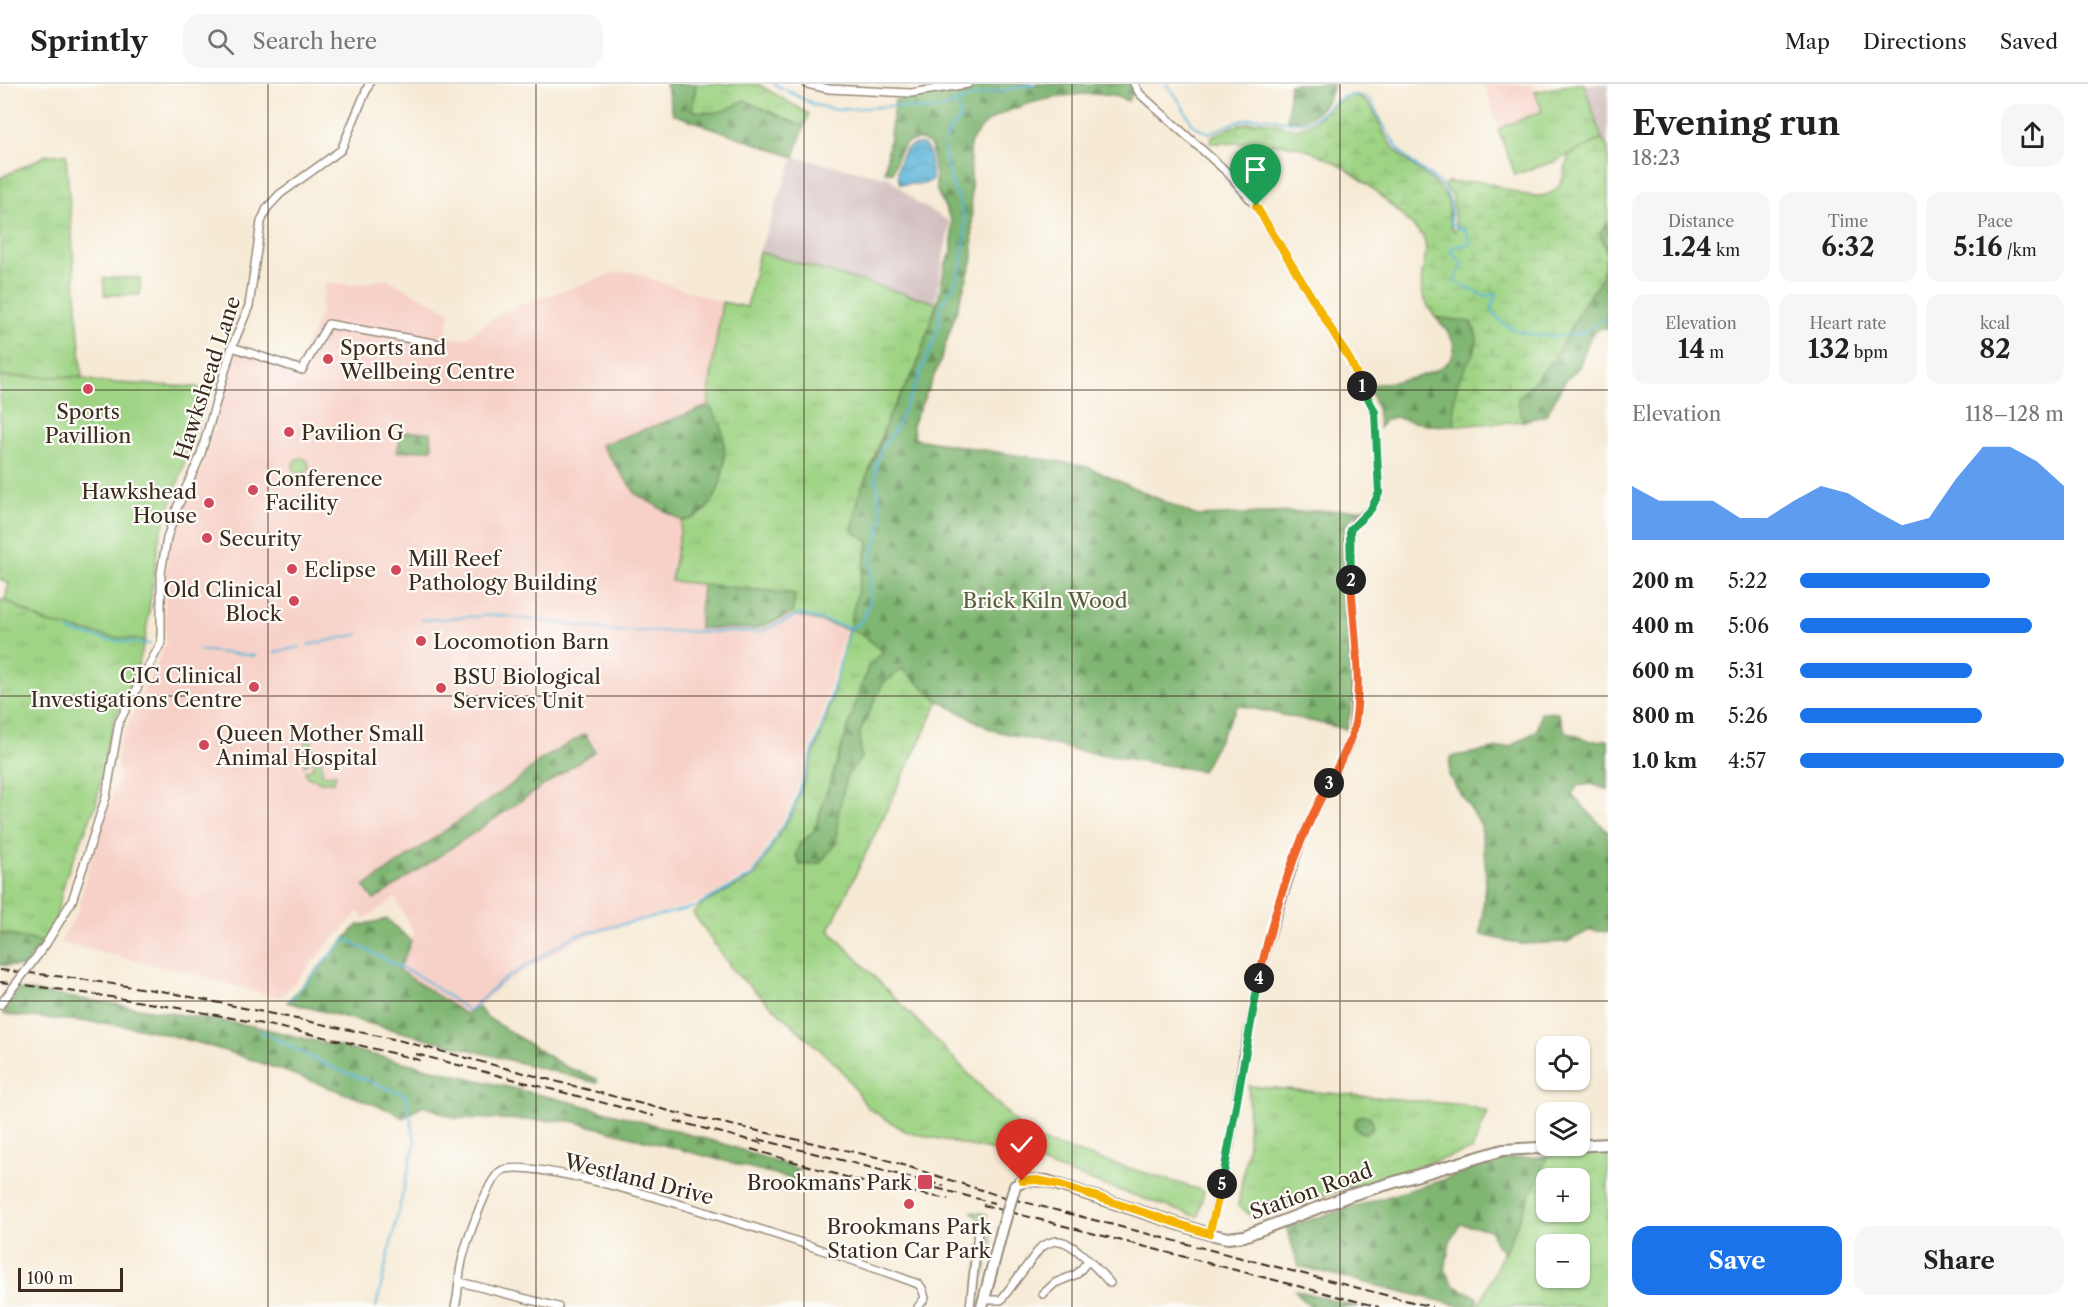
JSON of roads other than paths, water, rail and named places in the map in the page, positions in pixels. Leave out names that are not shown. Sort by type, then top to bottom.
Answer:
[{"type":"street","name":"Hawkshead Lane","points":[[0,1005],[46,944],[72,901],[106,797],[118,722],[160,643],[163,630],[160,573],[167,538],[200,457],[232,347],[249,306],[259,229],[264,214],[280,194],[341,150],[369,84]]},
{"type":"street","points":[[807,84],[829,88],[911,93],[968,84]]},
{"type":"street","points":[[1134,84],[1140,94],[1228,173],[1256,206],[1350,360],[1375,412],[1379,493],[1371,509],[1355,522],[1348,539],[1356,675],[1354,727],[1346,751],[1305,830],[1269,938],[1243,1056],[1230,1145],[1209,1234]]},
{"type":"street","points":[[232,347],[302,370],[328,324],[439,344]]},
{"type":"street","name":"Station Road","points":[[983,1304],[1015,1186],[1031,1180],[1054,1183],[1209,1234],[1228,1238],[1244,1236],[1351,1195],[1503,1150],[1608,1144]]},
{"type":"street","name":"Westland Drive","points":[[460,1282],[463,1259],[488,1191],[493,1179],[504,1169],[589,1179],[755,1227],[918,1284],[925,1298],[918,1307]]},
{"type":"street","points":[[970,1307],[979,1223]]},
{"type":"street","points":[[983,1304],[1001,1300],[1041,1247],[1050,1242],[1064,1242],[1110,1283]]},
{"type":"street","points":[[1043,1294],[1055,1283],[1077,1274],[1088,1261]]},
{"type":"street","points":[[455,1307],[460,1282],[558,1307]]},
{"type":"water","points":[[918,144],[924,145],[929,152],[932,180],[924,184],[900,184],[898,172],[900,159],[907,149]]},
{"type":"waterway","points":[[774,84],[815,105],[836,110],[892,106],[928,110],[945,108],[974,96],[1035,84]]},
{"type":"waterway","points":[[1166,84],[1177,97],[1193,125],[1209,133],[1237,122],[1259,118],[1292,123],[1308,121],[1351,95],[1370,100],[1401,152],[1444,188],[1451,208],[1451,224],[1466,231],[1470,244],[1456,246],[1450,250],[1463,264],[1454,282],[1486,296],[1497,294],[1491,306],[1496,316],[1505,324],[1529,334],[1556,336],[1580,333],[1608,316]]},
{"type":"waterway","points":[[698,905],[753,875],[793,808],[825,717],[850,628],[859,624],[868,607],[872,555],[882,519],[876,482],[877,461],[897,425],[925,362],[940,323],[941,305],[956,281],[962,260],[965,222],[945,156],[945,143],[950,131],[960,120],[958,102]]},
{"type":"waterway","points":[[422,620],[495,615],[618,631],[760,632],[800,614],[850,628]]},
{"type":"waterway","points":[[68,631],[110,640],[150,644]]},
{"type":"waterway","points":[[308,645],[359,634]]},
{"type":"waterway","points":[[275,652],[300,647]]},
{"type":"waterway","points":[[198,650],[255,656]]},
{"type":"waterway","points":[[290,1000],[345,939],[422,978],[469,1011],[499,983],[574,936],[695,907]]},
{"type":"waterway","points":[[261,1031],[326,1065],[406,1095],[415,1142],[376,1307]]},
{"type":"railway","points":[[0,970],[167,992],[398,1040],[677,1113],[881,1158],[997,1195],[1432,1307]]},
{"type":"railway","points":[[0,982],[107,996],[213,1014],[423,1061]]},
{"type":"railway","points":[[416,1054],[654,1116]]},
{"type":"railway","points":[[675,1121],[765,1144]]},
{"type":"railway","points":[[758,1139],[944,1186]]},
{"type":"railway","points":[[751,1149],[873,1185],[948,1199]]},
{"type":"railway","points":[[936,1188],[994,1203]]},
{"type":"railway","points":[[983,1205],[1379,1307]]},
{"type":"place","name":"Sports and Wellbeing Centre","points":[[328,359]]},
{"type":"place","name":"Sports Pavillion","points":[[88,389]]},
{"type":"place","name":"Pavilion G","points":[[289,432]]},
{"type":"place","name":"Conference Facility","points":[[253,490]]},
{"type":"place","name":"Hawkshead House","points":[[209,503]]},
{"type":"place","name":"Security","points":[[207,538]]},
{"type":"place","name":"Eclipse","points":[[292,569]]},
{"type":"place","name":"Mill Reef Pathology Building","points":[[396,570]]},
{"type":"place","name":"Old Clinical Block","points":[[294,601]]},
{"type":"place","name":"Locomotion Barn","points":[[421,641]]},
{"type":"place","name":"CIC Clinical Investigations Centre","points":[[254,687]]},
{"type":"place","name":"BSU Biological Services Unit","points":[[441,688]]},
{"type":"place","name":"Queen Mother Small Animal Hospital","points":[[204,745]]},
{"type":"place","name":"Brookmans Park","points":[[925,1182]]},
{"type":"place","name":"Brookmans Park Station Car Park","points":[[909,1204]]},
{"type":"park label","name":"Brick Kiln Wood","points":[[1045,600]]}]
